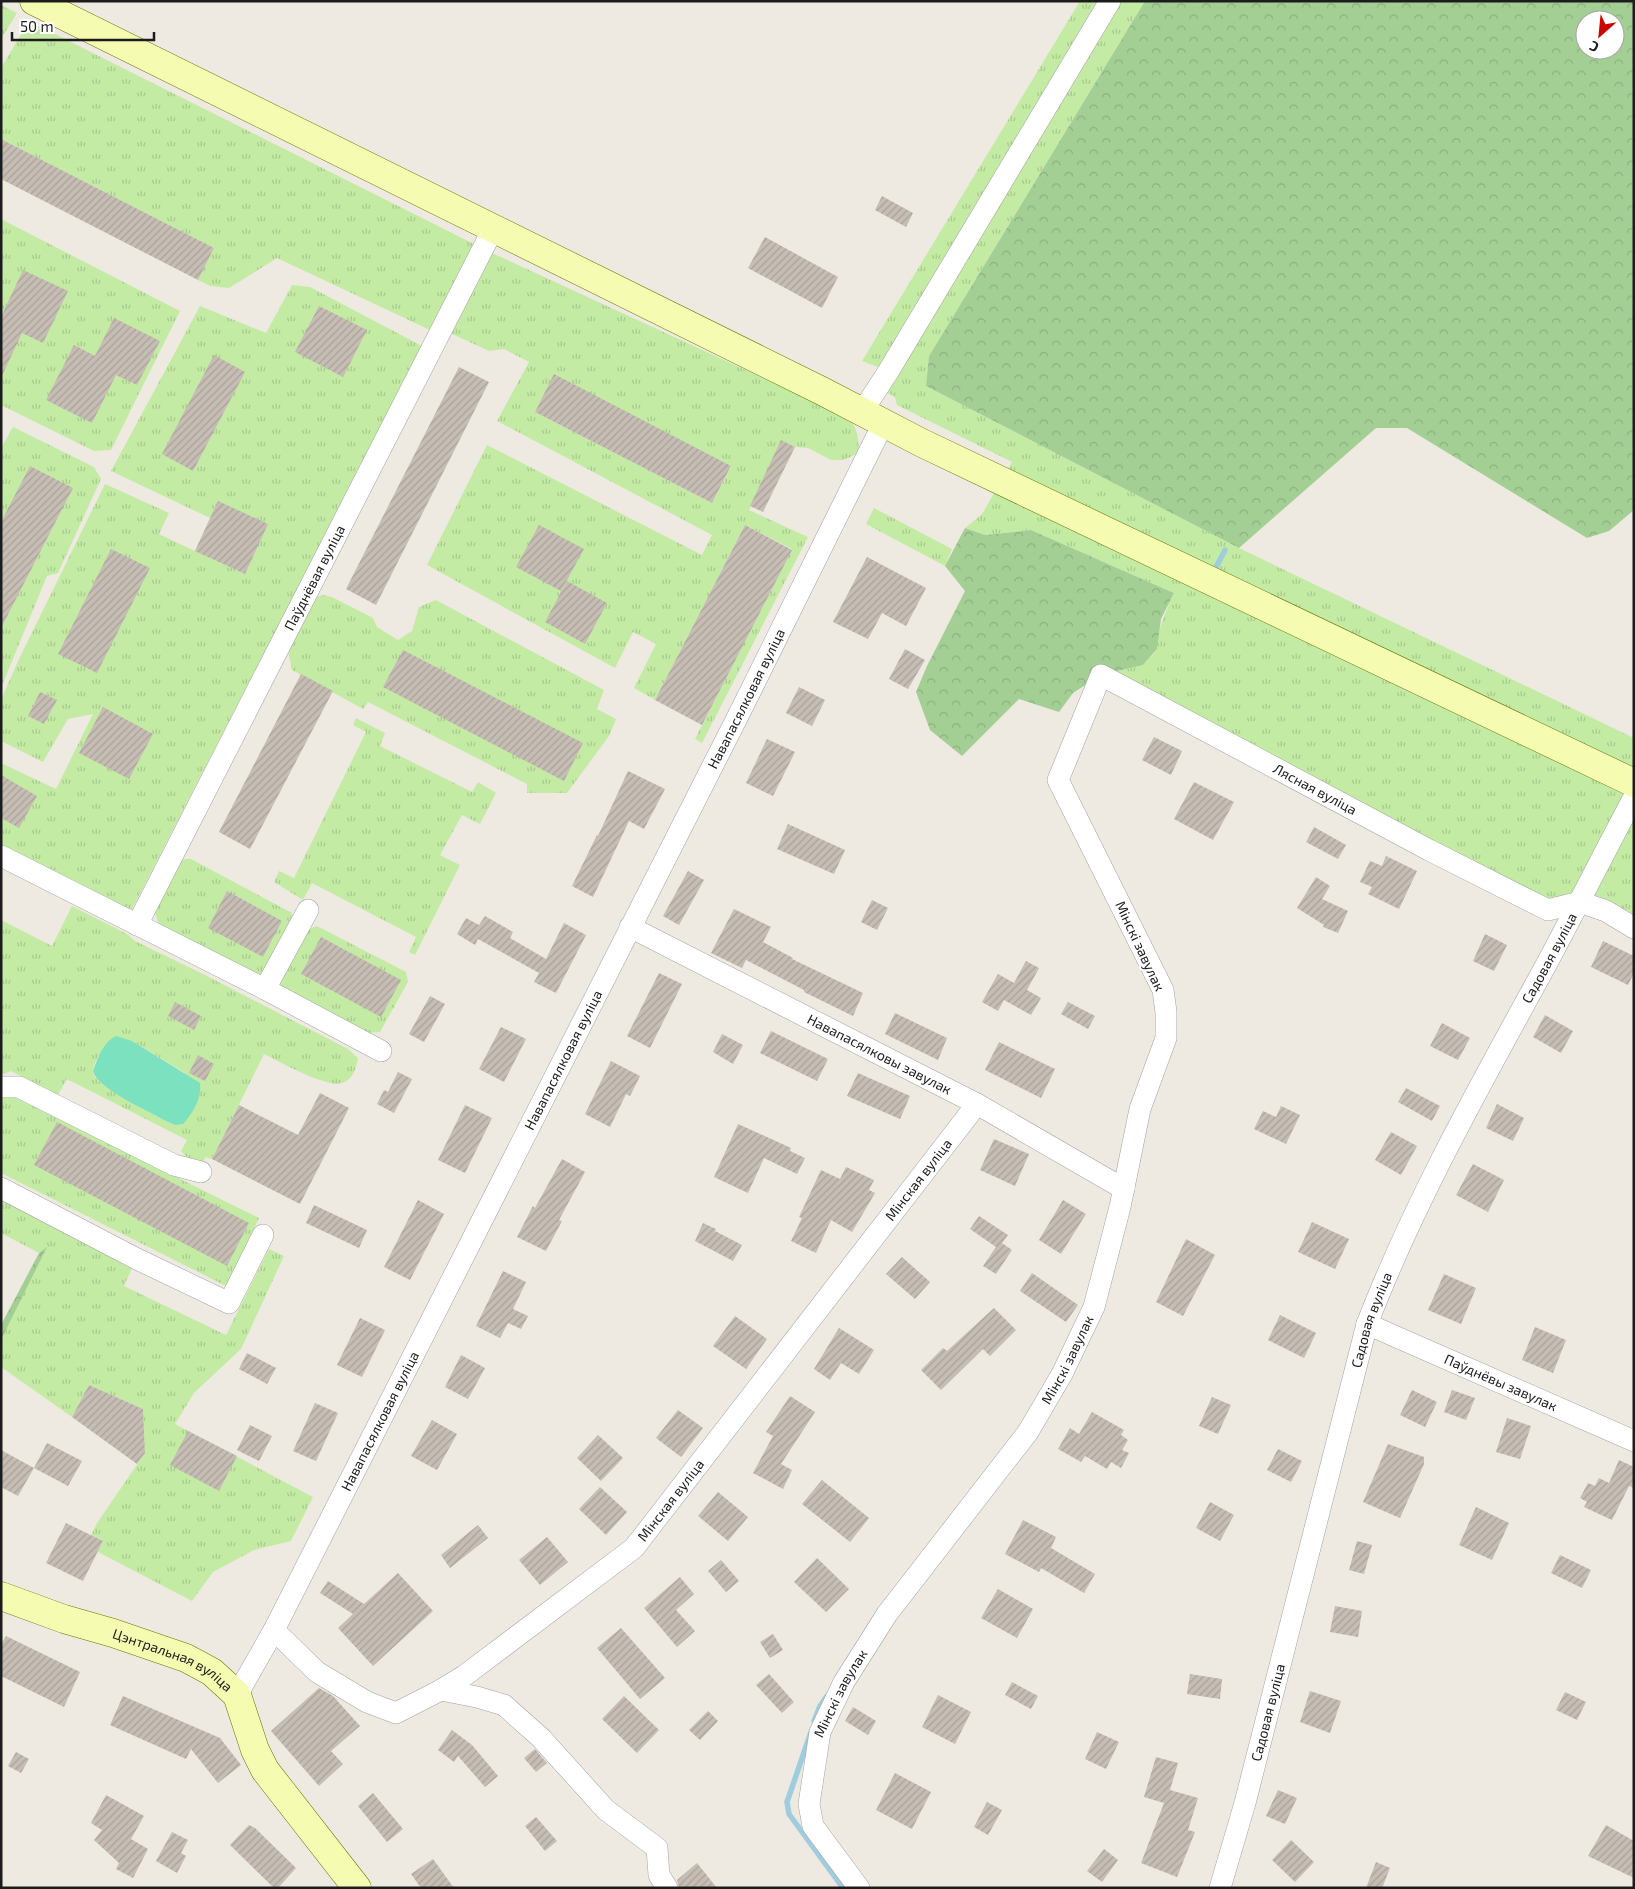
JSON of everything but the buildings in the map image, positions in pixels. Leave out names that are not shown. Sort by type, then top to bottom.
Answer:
[{"type":"main road","points":[[34,1],[946,455],[1634,783]]},
{"type":"main road","name":"Цэнтральная вуліца","points":[[1,1596],[64,1619],[113,1633],[186,1658],[212,1672],[237,1695],[255,1750],[265,1770],[357,1888]]},
{"type":"street","name":"Навапасялковая вуліца","points":[[237,1695],[274,1630],[630,927],[873,417],[888,372],[1110,1]]},
{"type":"street","name":"Паўднёвая вуліца","points":[[137,925],[493,229]]},
{"type":"street","name":"Лясная вуліца","points":[[1058,780],[1101,674],[1429,850],[1548,910],[1580,902]]},
{"type":"street","name":"Мінскі завулак","points":[[858,1888],[813,1826],[809,1804],[820,1732],[844,1682],[887,1614],[1028,1432],[1062,1374],[1094,1307],[1124,1189],[1140,1109],[1166,1038],[1166,1012],[1163,990],[1058,780]]},
{"type":"street","name":"Садовая вуліца","points":[[1220,1888],[1245,1803],[1368,1324],[1397,1251],[1434,1177],[1634,797]]},
{"type":"street","points":[[1,856],[265,989],[381,1051]]},
{"type":"street","points":[[1580,902],[1606,911],[1634,928]]},
{"type":"street","points":[[265,989],[308,910]]},
{"type":"street","name":"Навапасялковы завулак","points":[[630,927],[977,1104],[1124,1189]]},
{"type":"street","points":[[1,1087],[18,1086],[174,1165],[201,1172]]},
{"type":"street","name":"Мінская вуліца","points":[[274,1630],[317,1672],[368,1702],[396,1713],[441,1690],[487,1660],[634,1548],[977,1104]]},
{"type":"street","points":[[1,1188],[137,1259],[229,1303],[263,1235]]},
{"type":"street","name":"Паўднёвы завулак","points":[[1368,1324],[1634,1441]]},
{"type":"street","points":[[441,1690],[477,1697],[504,1705],[541,1738],[606,1810],[657,1848],[659,1875],[667,1888]]},
{"type":"green space","points":[[1080,1],[1145,1],[929,356],[926,386],[1239,548],[1634,738],[1634,797],[1580,902],[1548,910],[1101,675],[1143,665],[1156,651],[1160,628],[1174,593],[1031,530],[984,535],[965,528],[982,514],[1012,462],[897,405],[895,397],[877,387],[888,371],[862,361]]},
{"type":"green space","points":[[1145,1],[1634,1],[1634,510],[1609,531],[1587,538],[1407,428],[1376,428],[1239,548],[926,386],[929,356]]},
{"type":"green space","points":[[1,5],[17,13],[1,39]]},
{"type":"green space","points":[[29,21],[476,245],[432,331],[277,258],[229,288],[210,286],[198,280],[214,248],[1,139],[1,68]]},
{"type":"green space","points":[[1,219],[180,311],[111,450],[94,451],[1,405]]},
{"type":"green space","points":[[490,252],[843,415],[853,425],[857,432],[859,453],[843,460],[831,460],[808,448],[795,447],[781,441],[749,510],[808,537],[702,743],[695,739],[792,549],[745,525],[655,700],[634,688],[656,644],[633,632],[615,668],[427,565],[487,445],[702,555],[712,535],[497,421],[529,362],[504,349],[489,351],[450,333]],"holes":[[[554,375],[731,467],[712,503],[535,412]]]},
{"type":"green space","points":[[292,285],[310,287],[422,346],[130,913],[1,848],[1,763],[56,789],[93,714],[68,719],[43,762],[1,741],[1,700],[19,659],[105,484],[169,513],[159,534],[195,551],[210,518],[111,471],[200,306],[266,333]]},
{"type":"green space","points":[[13,427],[94,467],[101,479],[58,573],[47,576],[1,688],[1,448]]},
{"type":"green space","points":[[874,508],[952,549],[945,566],[866,524]]},
{"type":"green space","points":[[965,528],[985,535],[1031,530],[1174,593],[1161,619],[1157,649],[1143,665],[1101,675],[1073,693],[1059,712],[1019,699],[962,756],[930,730],[916,692],[965,591],[945,566]]},
{"type":"green space","points":[[324,595],[332,597],[373,618],[377,627],[398,640],[412,631],[419,607],[436,600],[604,690],[597,709],[616,719],[609,736],[567,793],[527,793],[527,784],[368,702],[363,709],[292,670],[288,651],[316,597]]},
{"type":"green space","points":[[356,718],[385,733],[380,746],[472,792],[478,782],[496,793],[480,824],[462,815],[440,855],[460,865],[415,955],[409,952],[416,937],[312,883],[303,900],[274,882],[279,871],[294,878],[366,732],[353,725]]},
{"type":"green space","points":[[1634,818],[1634,915],[1587,893]]},
{"type":"green space","points":[[185,859],[191,859],[292,913],[290,928],[267,971],[257,977],[158,923],[154,909],[178,863]]},
{"type":"green space","points":[[72,906],[127,934],[135,941],[348,1049],[358,1058],[355,1070],[349,1079],[335,1084],[303,1073],[264,1054],[212,1159],[205,1157],[201,1172],[181,1151],[187,1140],[67,1079],[58,1095],[11,1071],[1,1075],[1,920],[52,946]],"holes":[[[132,1041],[185,1073],[175,1125],[116,1094],[97,1079],[93,1070],[103,1048]]]},
{"type":"green space","points":[[317,926],[406,972],[408,982],[380,1032],[369,1033],[284,990],[279,984],[304,931]]},
{"type":"green space","points":[[116,1036],[132,1041],[200,1083],[200,1094],[196,1105],[183,1124],[175,1125],[137,1106],[113,1092],[96,1078],[93,1071],[99,1056],[104,1046]]},
{"type":"green space","points":[[12,1096],[259,1218],[226,1286],[1,1173],[1,1098]]},
{"type":"green space","points":[[1,1198],[133,1266],[124,1286],[226,1335],[269,1249],[284,1256],[241,1349],[194,1393],[175,1424],[313,1497],[291,1541],[254,1550],[213,1572],[192,1601],[98,1552],[103,1541],[91,1535],[97,1523],[145,1453],[143,1409],[89,1385],[72,1417],[1,1367],[1,1340],[46,1248],[39,1253],[1,1233]]},
{"type":"green space","points":[[47,1247],[1,1340],[1,1325],[39,1253]]},
{"type":"waterway","points":[[1213,573],[1225,550]]},
{"type":"waterway","points":[[814,1721],[820,1706],[827,1696]]},
{"type":"waterway","points":[[811,1732],[787,1802],[789,1814],[843,1888]]}]
